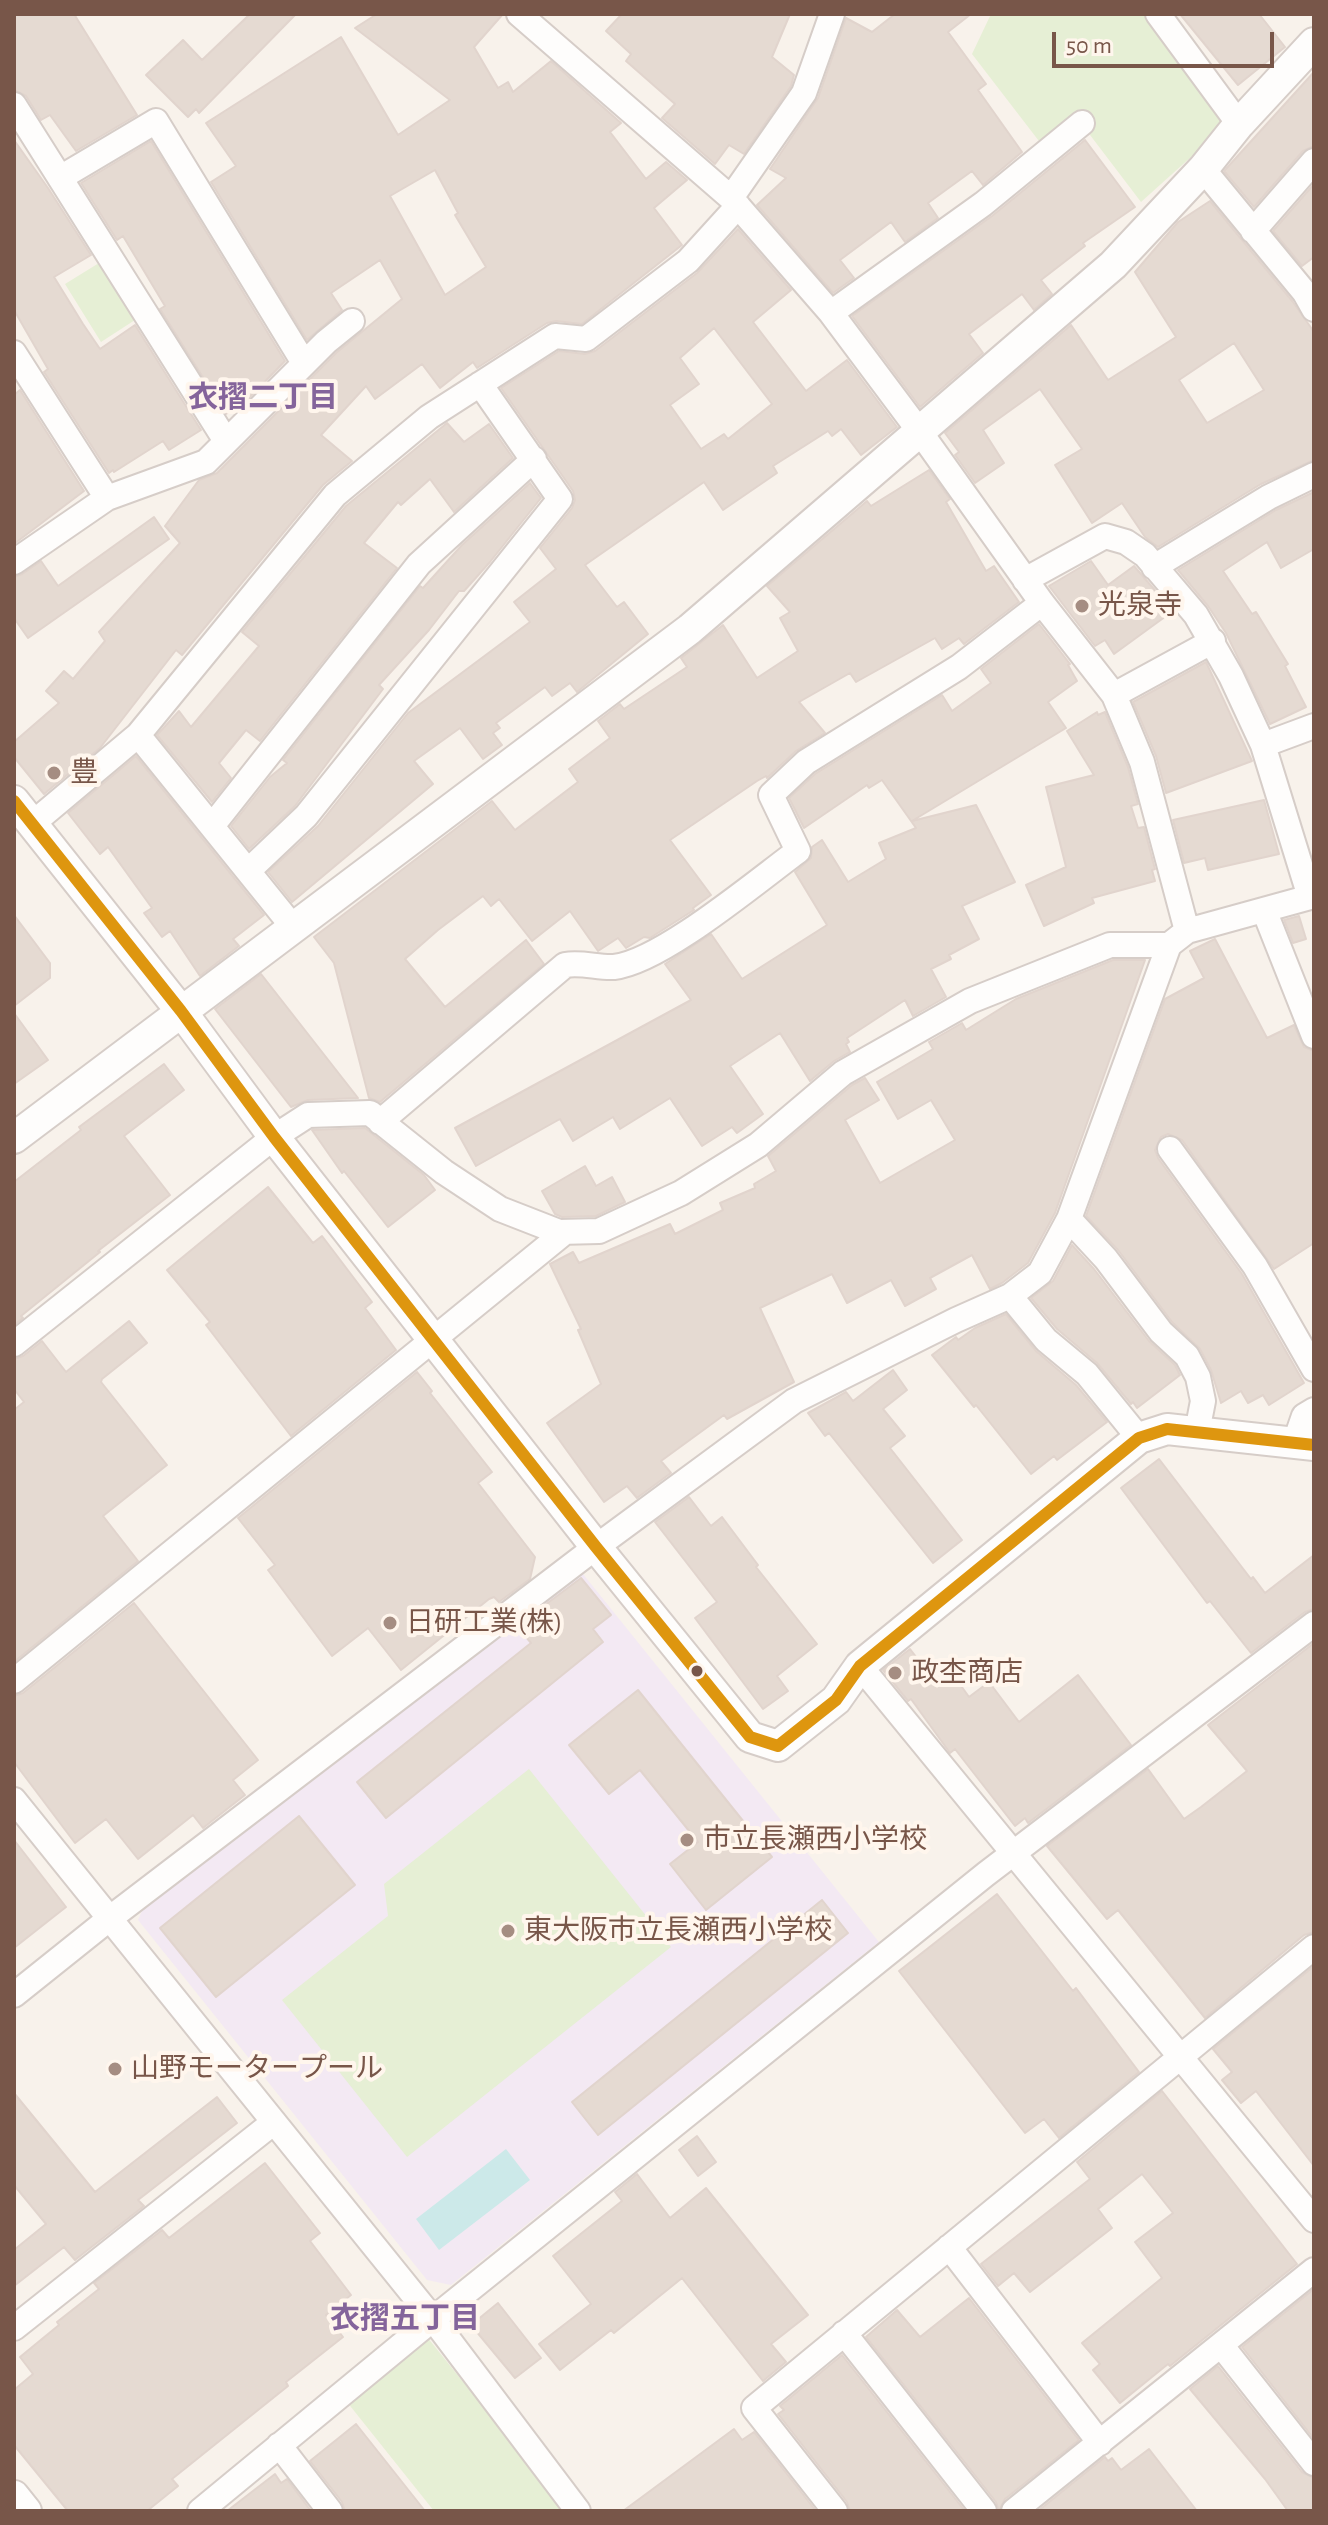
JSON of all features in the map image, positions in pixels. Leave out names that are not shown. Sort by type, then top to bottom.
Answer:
[{"type":"street","points":[[14,1995],[596,1547],[794,1401],[1010,1296],[1040,1273],[1069,1219],[1178,938],[1142,762],[1114,695],[1042,603],[831,313],[734,202],[519,14]]},
{"type":"street","points":[[832,14],[804,93],[734,202],[688,261],[586,339],[555,336],[429,417],[335,495],[138,735],[23,812],[181,1011],[274,1137],[433,1340],[750,1737],[778,1746],[836,1700],[860,1666],[1139,1438],[1167,1429],[1304,1444],[1304,1416],[1314,1410]]},
{"type":"street","points":[[1158,14],[1239,124]]},
{"type":"street","points":[[14,1138],[690,629],[1113,265],[1314,43]]},
{"type":"street","points":[[14,105],[226,441]]},
{"type":"street","points":[[60,178],[156,121],[304,363]]},
{"type":"street","points":[[831,313],[983,204],[1082,123]]},
{"type":"street","points":[[1253,231],[1314,161]]},
{"type":"street","points":[[1203,169],[1305,293],[1314,309]]},
{"type":"street","points":[[14,562],[107,498],[206,462],[304,363],[352,321]]},
{"type":"street","points":[[14,353],[21,380],[107,498]]},
{"type":"street","points":[[248,871],[306,816],[560,499],[480,384]]},
{"type":"street","points":[[212,826],[419,564],[534,459]]},
{"type":"street","points":[[1154,567],[1269,497],[1314,475]]},
{"type":"street","points":[[14,1344],[274,1137],[308,1115],[370,1113],[444,1172],[500,1209],[565,1232],[599,1231],[681,1193],[758,1145],[843,1073],[970,1001],[1110,945],[1178,938],[1312,896],[1263,745],[1213,641],[1196,615],[1145,555],[1126,542],[1105,536],[1025,580]]},
{"type":"street","points":[[380,1122],[565,965],[580,962],[613,967],[639,960],[667,946],[798,851],[771,795],[806,762],[959,667],[1042,603]]},
{"type":"street","points":[[1114,695],[1213,641]]},
{"type":"street","points":[[1263,745],[1314,726]]},
{"type":"street","points":[[138,735],[293,927]]},
{"type":"street","points":[[1264,910],[1314,1036]]},
{"type":"street","points":[[1170,1149],[1255,1266],[1314,1369]]},
{"type":"street","points":[[1069,1219],[1106,1259],[1161,1332],[1187,1356],[1198,1377],[1203,1401],[1197,1432]]},
{"type":"street","points":[[14,1681],[565,1232]]},
{"type":"street","points":[[1010,1296],[1046,1340],[1087,1374],[1139,1438]]},
{"type":"street","points":[[200,2511],[433,2319],[1013,1852],[1314,1624]]},
{"type":"street","points":[[860,1666],[1314,2220]]},
{"type":"street","points":[[14,1800],[433,2319],[578,2511]]},
{"type":"street","points":[[835,2511],[754,2408],[1314,1947]]},
{"type":"street","points":[[14,2328],[274,2122]]},
{"type":"street","points":[[949,2247],[1100,2443]]},
{"type":"street","points":[[1014,2511],[1314,2270]]},
{"type":"street","points":[[844,2333],[984,2511]]},
{"type":"street","points":[[1221,2345],[1314,2463]]},
{"type":"street","points":[[279,2445],[330,2511]]},
{"type":"street","points":[[14,2496],[26,2511]]},
{"type":"shaded area","name":"東大阪市立長瀬西小学校","points":[[572,1573],[583,1574],[879,1942],[451,2285],[427,2280],[138,1920],[144,1906]]},
{"type":"green space","points":[[991,14],[1146,14],[1227,117],[1221,130],[1141,202],[1087,131],[1052,158],[972,54]]},
{"type":"green space","points":[[99,263],[135,320],[101,342],[65,284]]},
{"type":"green space","points":[[529,1769],[671,1947],[407,2157],[282,2000],[388,1916],[384,1884]]},
{"type":"green space","points":[[427,2337],[567,2511],[434,2511],[347,2402]]},
{"type":"water","points":[[506,2149],[530,2180],[439,2250],[416,2219]]},
{"type":"building","points":[[14,14],[74,14],[137,115],[76,151],[50,115],[41,120],[26,96],[14,90]]},
{"type":"building","points":[[250,14],[296,14],[199,113],[196,109],[188,117],[146,75],[183,40],[202,60]]},
{"type":"building","points":[[377,14],[503,14],[474,47],[498,88],[508,82],[513,92],[551,61],[621,123],[610,132],[646,179],[666,162],[687,180],[654,208],[682,245],[582,324],[547,323],[477,368],[473,362],[440,388],[422,364],[375,399],[366,386],[321,435],[352,461],[323,485],[182,655],[176,650],[100,748],[44,794],[14,757],[14,742],[59,703],[46,691],[64,671],[73,679],[105,641],[99,632],[180,543],[165,526],[199,480],[217,473],[336,353],[402,299],[380,260],[331,293],[342,310],[307,340],[211,182],[236,166],[206,123],[341,37],[398,135],[450,100],[355,28]],"holes":[[[435,170],[458,213],[455,215],[486,267],[445,295],[390,196]]]},
{"type":"building","points":[[622,14],[790,14],[772,57],[794,75],[791,86],[744,154],[729,145],[715,164],[662,118],[675,104],[626,61],[631,54],[606,31]]},
{"type":"building","points":[[895,14],[971,14],[948,32],[986,84],[978,90],[1022,152],[983,185],[972,171],[928,203],[938,218],[905,242],[891,222],[840,260],[854,278],[833,293],[757,205],[786,178],[770,169],[818,98],[846,18],[872,32]]},
{"type":"building","points":[[1180,14],[1259,14],[1285,47],[1238,85]]},
{"type":"building","points":[[1314,72],[1314,146],[1303,151],[1254,207],[1224,171]]},
{"type":"building","points":[[14,140],[91,255],[54,277],[83,324],[100,349],[135,325],[201,430],[169,450],[163,441],[114,472],[109,473],[44,372],[48,369],[14,310]]},
{"type":"building","points":[[1085,140],[1135,207],[1083,243],[1085,246],[1041,280],[1052,294],[1034,310],[1022,294],[969,334],[983,353],[920,407],[852,316],[992,216]]},
{"type":"building","points":[[151,141],[285,361],[245,402],[226,414],[160,309],[165,306],[123,236],[117,240],[81,183]]},
{"type":"building","points":[[1314,184],[1314,257],[1302,266],[1273,231]]},
{"type":"building","points":[[1210,201],[1314,332],[1314,460],[1261,484],[1158,547],[1145,537],[1122,503],[1092,523],[1055,465],[1082,449],[1040,389],[983,430],[1004,463],[975,483],[955,455],[959,452],[945,433],[1071,325],[1108,380],[1176,337],[1135,272],[1178,222]],"holes":[[[1234,343],[1264,390],[1207,423],[1179,380]]]},
{"type":"building","points":[[738,229],[791,290],[753,322],[806,391],[847,360],[897,427],[861,455],[841,429],[832,436],[828,431],[773,466],[777,473],[723,510],[704,482],[585,565],[617,607],[624,602],[648,634],[577,692],[570,683],[552,696],[545,687],[496,723],[500,728],[493,733],[502,745],[483,759],[460,728],[414,761],[433,784],[292,902],[268,872],[318,826],[408,713],[530,622],[514,602],[556,569],[540,548],[572,508],[575,500],[573,491],[501,388],[559,351],[585,354],[595,351],[697,273]],"holes":[[[714,328],[772,404],[728,439],[724,434],[701,449],[670,405],[699,384],[680,358]]]},
{"type":"building","points":[[20,390],[84,491],[14,544],[14,395]]},
{"type":"building","points":[[447,423],[464,442],[489,424],[513,458],[454,512],[430,479],[401,505],[398,502],[364,543],[397,568],[260,741],[246,730],[219,763],[231,778],[212,802],[157,735],[179,711],[191,727],[259,646],[242,632],[346,506]]},
{"type":"building","points":[[929,470],[950,499],[946,502],[986,571],[994,566],[1019,602],[964,644],[959,638],[942,649],[935,638],[856,682],[850,673],[799,702],[825,733],[796,751],[767,778],[757,781],[670,840],[711,895],[694,910],[650,938],[644,937],[626,948],[618,938],[598,951],[570,911],[532,941],[499,899],[491,906],[483,896],[438,930],[405,959],[445,1007],[526,940],[544,964],[380,1102],[369,1098],[334,963],[314,937],[492,801],[515,830],[578,782],[569,769],[610,738],[598,721],[620,704],[624,709],[687,667],[681,658],[723,625],[757,678],[798,651],[780,618],[790,612],[767,586],[867,501],[871,506]]},
{"type":"building","points":[[530,483],[541,498],[490,562],[464,591],[459,591],[429,630],[379,685],[383,689],[295,806],[249,849],[231,826],[270,777],[287,763],[283,760],[420,586],[423,588],[462,545]]},
{"type":"building","points":[[1314,492],[1314,549],[1281,568],[1267,542],[1223,571],[1252,614],[1256,612],[1288,664],[1285,666],[1306,707],[1270,724],[1226,633],[1178,570],[1276,510]]},
{"type":"building","points":[[154,517],[169,539],[28,638],[14,618],[14,577],[41,561],[58,586]]},
{"type":"building","points":[[1091,561],[1108,585],[1134,566],[1173,611],[1114,654],[1105,640],[1095,646],[1049,586]]},
{"type":"building","points":[[1039,624],[1070,664],[1077,681],[1048,702],[1066,728],[912,821],[976,805],[1015,882],[962,906],[979,939],[931,969],[946,997],[913,1016],[905,1000],[847,1038],[850,1052],[810,1081],[780,1033],[730,1066],[763,1114],[737,1133],[732,1127],[702,1146],[670,1098],[620,1129],[613,1117],[573,1141],[560,1119],[476,1166],[455,1128],[691,1000],[665,964],[711,934],[742,979],[827,925],[795,872],[811,858],[812,847],[822,840],[848,882],[886,859],[879,843],[916,828],[882,780],[869,788],[867,785],[804,828],[789,798],[815,774],[942,695],[952,711],[991,683],[981,669]]},
{"type":"building","points":[[1206,662],[1252,761],[1166,793],[1156,756],[1133,702]]},
{"type":"building","points":[[1097,712],[1098,715],[1105,712],[1128,767],[1138,804],[1131,806],[1138,828],[1144,827],[1155,881],[1092,898],[1094,903],[1044,926],[1026,885],[1066,867],[1046,787],[1094,775],[1067,731]]},
{"type":"building","points":[[136,756],[264,915],[233,939],[239,946],[200,976],[170,931],[162,937],[144,913],[152,908],[108,847],[100,854],[68,813]]},
{"type":"building","points":[[1264,800],[1279,854],[1208,870],[1205,858],[1184,863],[1173,820]]},
{"type":"building","points":[[14,915],[50,963],[50,978],[14,1006]]},
{"type":"building","points":[[1299,916],[1306,939],[1293,943],[1284,920]]},
{"type":"building","points":[[1215,939],[1267,1038],[1294,1025],[1304,1047],[1314,1051],[1314,1243],[1274,1269],[1182,1140],[1168,1134],[1161,1137],[1155,1150],[1242,1274],[1304,1383],[1269,1405],[1263,1395],[1248,1403],[1241,1391],[1221,1403],[1211,1370],[1200,1349],[1172,1322],[1118,1250],[1086,1216],[1165,999],[1204,978],[1190,951]]},
{"type":"building","points":[[1113,960],[1145,960],[1055,1213],[1028,1263],[990,1289],[972,1255],[930,1278],[936,1289],[905,1306],[891,1280],[847,1303],[832,1274],[760,1308],[794,1382],[727,1419],[724,1415],[661,1461],[671,1473],[637,1498],[627,1486],[604,1502],[547,1423],[601,1384],[578,1330],[581,1329],[550,1264],[573,1252],[579,1263],[670,1224],[675,1234],[723,1210],[720,1203],[755,1188],[754,1184],[776,1171],[768,1156],[852,1085],[865,1078],[879,1100],[845,1120],[880,1183],[955,1140],[931,1100],[898,1119],[877,1082],[933,1049],[929,1042],[962,1023],[966,1030],[1016,999]]},
{"type":"building","points":[[261,974],[358,1098],[308,1100],[291,1107],[215,1009]]},
{"type":"building","points":[[14,1013],[48,1060],[14,1084]]},
{"type":"building","points":[[164,1064],[184,1090],[124,1136],[170,1195],[98,1251],[14,1325],[14,1182],[81,1130],[79,1127]]},
{"type":"building","points":[[365,1128],[424,1175],[435,1190],[388,1227],[344,1171],[342,1173],[312,1130]]},
{"type":"building","points":[[585,1166],[596,1186],[612,1177],[625,1202],[596,1216],[562,1217],[555,1214],[542,1191]]},
{"type":"building","points":[[268,1187],[313,1243],[322,1236],[372,1302],[365,1308],[396,1350],[291,1436],[206,1325],[210,1322],[167,1270]]},
{"type":"building","points":[[1072,1245],[1149,1341],[1175,1365],[1180,1375],[1137,1408],[1097,1363],[1057,1329],[1031,1298],[1053,1281]]},
{"type":"building","points":[[1006,1314],[1036,1351],[1076,1385],[1107,1422],[1057,1460],[1054,1456],[1031,1474],[932,1355],[956,1337],[958,1340],[975,1328]]},
{"type":"building","points":[[129,1321],[147,1343],[101,1382],[167,1465],[103,1516],[138,1561],[14,1662],[14,1410],[24,1402],[14,1389],[14,1359],[42,1341],[66,1372]]},
{"type":"building","points":[[893,1370],[907,1390],[883,1409],[905,1436],[890,1448],[962,1540],[933,1563],[829,1433],[825,1436],[808,1413],[846,1392],[853,1401]]},
{"type":"building","points":[[417,1372],[492,1472],[478,1483],[535,1557],[530,1579],[499,1602],[494,1597],[489,1599],[401,1670],[368,1628],[332,1656],[268,1570],[275,1565],[238,1518]]},
{"type":"building","points":[[1159,1459],[1265,1593],[1314,1555],[1314,1609],[1305,1612],[1251,1653],[1210,1601],[1207,1603],[1121,1488]]},
{"type":"building","points":[[689,1497],[711,1526],[722,1517],[758,1565],[756,1567],[817,1644],[777,1676],[788,1691],[763,1709],[695,1618],[717,1602],[655,1522]]},
{"type":"building","points":[[581,1578],[611,1615],[593,1629],[603,1642],[386,1818],[357,1782],[531,1643],[517,1626]]},
{"type":"building","points":[[134,1603],[258,1760],[233,1780],[245,1795],[203,1828],[193,1815],[138,1859],[106,1819],[75,1843],[14,1762],[14,1696],[23,1693]]},
{"type":"building","points":[[1314,1643],[1314,1932],[1304,1935],[1205,2018],[1118,1910],[1107,1919],[1047,1846],[1148,1769],[1184,1819],[1201,1807],[1247,1771],[1208,1725]]},
{"type":"building","points":[[910,1649],[937,1684],[952,1673],[969,1697],[989,1682],[1019,1722],[1078,1675],[1131,1745],[1028,1823],[1025,1818],[1015,1826],[955,1749],[950,1753],[911,1699],[908,1701],[883,1670]]},
{"type":"building","points":[[638,1690],[772,1857],[706,1910],[670,1864],[698,1842],[640,1770],[609,1794],[569,1745]]},
{"type":"building","points":[[299,1816],[355,1885],[216,1997],[160,1928]]},
{"type":"building","points":[[14,1840],[66,1907],[14,1948]]},
{"type":"building","points":[[997,1894],[1073,1991],[1076,1988],[1139,2072],[1059,2138],[1044,2119],[1025,2133],[899,1971]]},
{"type":"building","points":[[822,1900],[848,1933],[598,2135],[572,2102]]},
{"type":"building","points":[[1314,1966],[1314,2166],[1256,2091],[1241,2103],[1222,2080],[1232,2072],[1213,2049]]},
{"type":"building","points":[[1162,2091],[1297,2264],[1120,2403],[1093,2370],[1100,2364],[1082,2343],[1162,2278],[1135,2242],[1173,2213],[1142,2174],[1098,2209],[1112,2228],[1030,2292],[1014,2273],[998,2286],[981,2264],[1090,2179],[1077,2162]]},
{"type":"building","points":[[14,2093],[95,2192],[217,2097],[237,2123],[138,2200],[144,2206],[75,2260],[64,2247],[14,2286],[14,2250],[46,2224],[14,2185]]},
{"type":"building","points":[[697,2136],[716,2162],[698,2176],[679,2150]]},
{"type":"building","points":[[265,2163],[320,2233],[310,2241],[351,2295],[326,2315],[343,2337],[286,2382],[288,2386],[172,2479],[178,2486],[147,2511],[68,2511],[14,2445],[14,2390],[33,2374],[20,2357],[99,2289],[94,2283],[162,2230],[169,2238]]},
{"type":"building","points":[[637,2174],[670,2218],[706,2188],[808,2315],[771,2344],[786,2362],[763,2381],[682,2278],[614,2333],[611,2330],[560,2370],[539,2344],[591,2304],[553,2256],[622,2201],[615,2192]]},
{"type":"building","points":[[1314,2289],[1314,2439],[1242,2347]]},
{"type":"building","points":[[969,2298],[1079,2440],[1005,2499],[999,2511],[996,2502],[866,2337],[897,2310],[920,2337]]},
{"type":"building","points":[[498,2303],[541,2358],[515,2378],[471,2325]]},
{"type":"building","points":[[842,2355],[965,2511],[850,2511],[847,2502],[778,2414],[784,2410],[780,2406]]},
{"type":"building","points":[[1218,2366],[1302,2472],[1314,2478],[1314,2511],[1288,2511],[1190,2389]]},
{"type":"building","points":[[356,2424],[425,2511],[345,2511],[342,2502],[310,2461]]},
{"type":"building","points":[[734,2429],[742,2440],[754,2432],[816,2511],[623,2511]]},
{"type":"building","points":[[1149,2449],[1197,2511],[1038,2511],[1105,2457],[1108,2461],[1112,2458],[1121,2470]]},
{"type":"building","points":[[275,2474],[281,2483],[287,2479],[311,2511],[227,2511]]},
{"type":"transit line","points":[[14,801],[181,1011],[274,1137],[596,1547],[750,1737],[778,1746],[836,1700],[860,1666],[1139,1438],[1167,1429],[1314,1445]]},
{"type":"place","name":"光泉寺","points":[[1082,606]]},
{"type":"place","name":"豊","points":[[54,773]]},
{"type":"place","name":"日研工業(株)","points":[[390,1623]]},
{"type":"place","name":"政杢商店","points":[[895,1673]]},
{"type":"place","name":"市立長瀬西小学校","points":[[687,1840]]},
{"type":"place","name":"東大阪市立長瀬西小学校","points":[[508,1931]]},
{"type":"place","name":"山野モータープール","points":[[115,2069]]},
{"type":"district","name":"衣摺二丁目","points":[[263,398]]},
{"type":"district","name":"衣摺五丁目","points":[[405,2319]]}]
